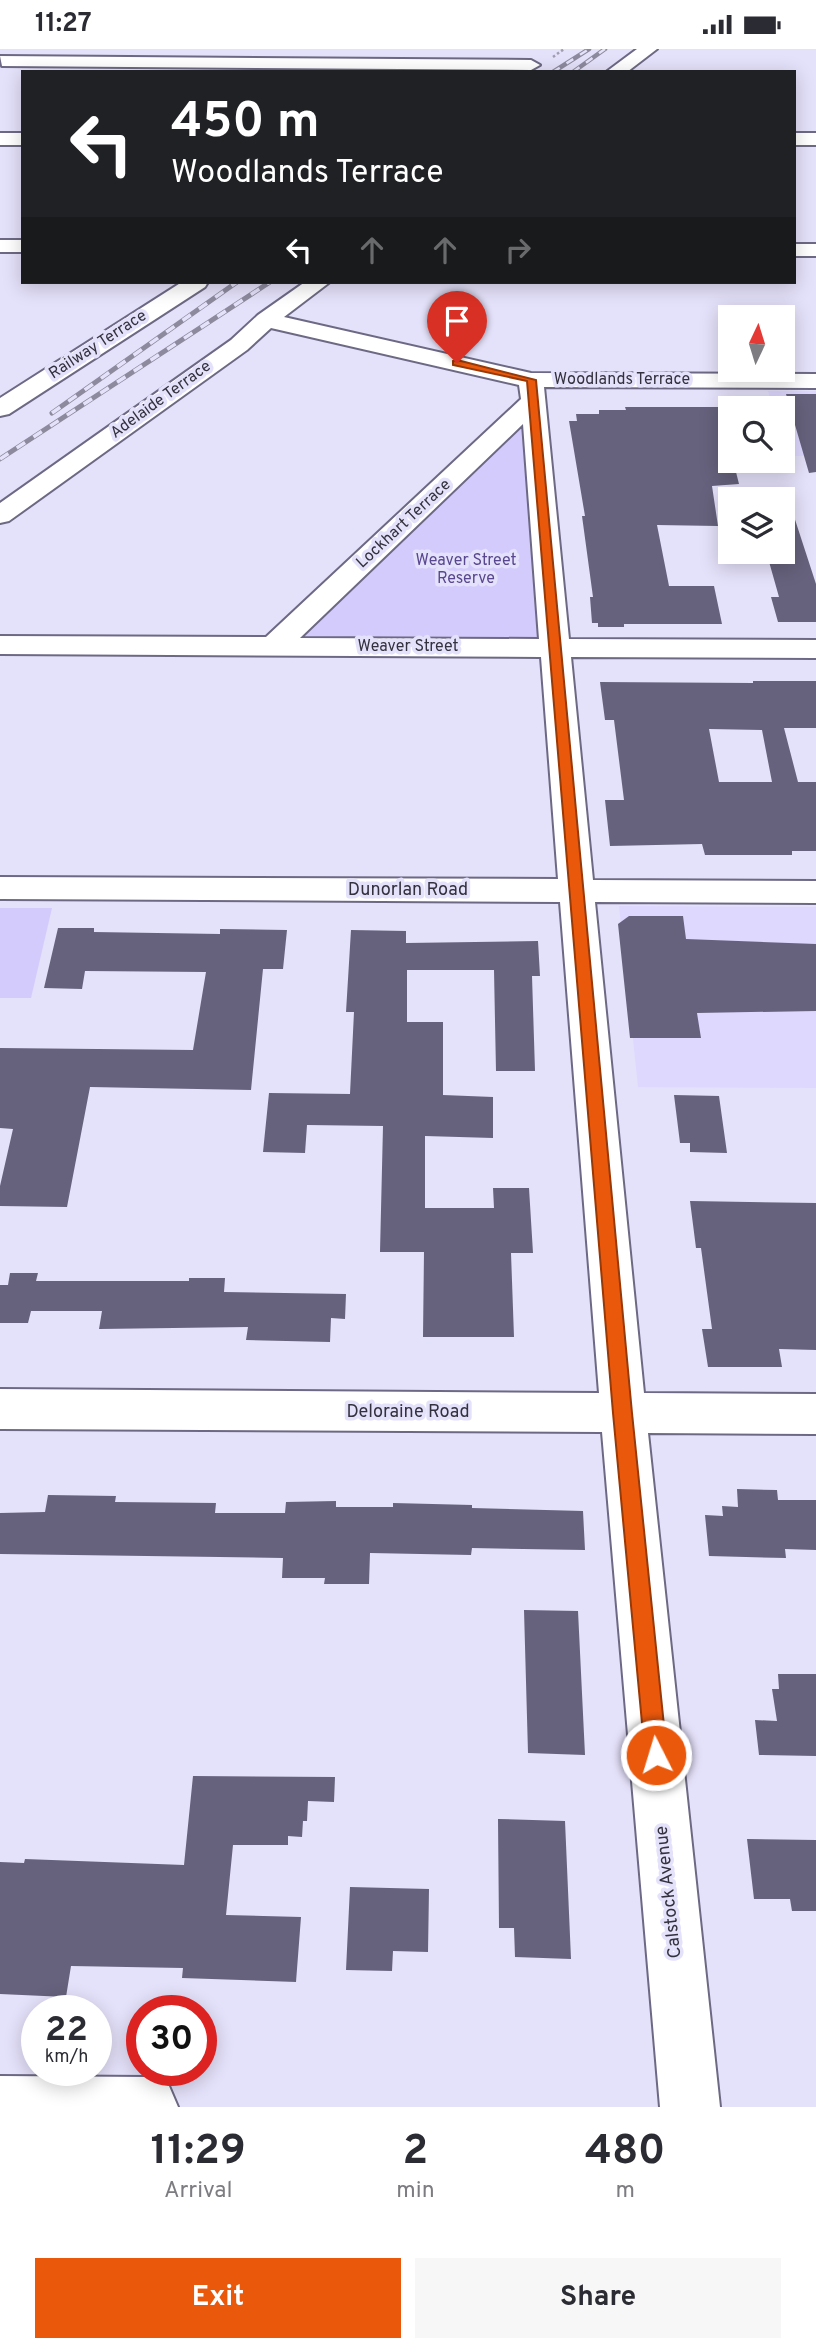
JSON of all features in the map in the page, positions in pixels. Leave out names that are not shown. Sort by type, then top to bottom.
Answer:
[{"type":"street","points":[[618,70],[648,49]]},
{"type":"street","points":[[4,58],[532,64]]},
{"type":"street","points":[[0,139],[21,139]]},
{"type":"street","points":[[796,139],[816,139]]},
{"type":"street","points":[[0,246],[21,246]]},
{"type":"street","points":[[796,250],[816,250]]},
{"type":"street","name":"Railway Terrace","points":[[0,408],[194,284]]},
{"type":"street","name":"Adelaide Terrace","points":[[0,515],[239,345],[315,284]]},
{"type":"street","name":"Woodlands Terrace","points":[[267,320],[532,390],[816,381]]},
{"type":"street","name":"Lockhart Terrace","points":[[274,646],[532,390]]},
{"type":"street","name":"Calstock Avenue","points":[[532,390],[622,1413],[690,2107]]},
{"type":"street","name":"Weaver Street","points":[[0,645],[816,649]]},
{"type":"street","name":"Dunorlan Road","points":[[0,888],[816,891]]},
{"type":"street","name":"Deloraine Road","points":[[0,1409],[816,1414]]},
{"type":"street","points":[[0,2106],[148,2107]]},
{"type":"shaded area","points":[[768,391],[816,391],[816,456],[795,456],[795,396],[769,396]]},
{"type":"shaded area","points":[[619,906],[816,907],[816,1088],[638,1087]]},
{"type":"green space","name":"Weaver Street Reserve","points":[[524,423],[540,639],[294,637]]},
{"type":"green space","points":[[0,908],[52,908],[31,998],[0,998]]},
{"type":"building","points":[[816,394],[816,472],[809,473],[795,425],[795,396],[787,396]]},
{"type":"building","points":[[625,407],[718,407],[718,473],[736,473],[739,484],[712,486],[718,526],[657,525],[669,586],[714,586],[722,624],[624,624],[624,627],[598,627],[598,623],[592,623],[590,597],[593,597],[582,516],[585,516],[569,421],[577,421],[576,414],[599,414],[599,410],[626,410]]},
{"type":"building","points":[[795,520],[816,584],[816,622],[778,622],[771,597],[779,597],[770,564],[795,564]]},
{"type":"building","points":[[816,681],[816,728],[784,728],[798,782],[816,782],[816,851],[792,851],[792,855],[705,855],[702,844],[610,846],[605,800],[624,800],[614,720],[605,720],[600,682]],"holes":[[[709,729],[762,730],[772,782],[719,782]]]},
{"type":"building","points":[[629,916],[683,916],[686,939],[816,944],[816,1011],[697,1013],[701,1038],[630,1038],[618,924]]},
{"type":"building","points":[[58,928],[94,928],[94,932],[220,934],[220,929],[287,930],[283,969],[263,969],[251,1090],[90,1087],[67,1207],[0,1206],[0,1186],[13,1129],[0,1128],[0,1048],[193,1050],[206,972],[85,971],[82,989],[44,988]]},
{"type":"building","points":[[351,930],[406,931],[406,943],[538,941],[540,976],[532,976],[535,1071],[496,1071],[494,970],[407,970],[407,1022],[443,1022],[443,1095],[493,1097],[493,1138],[425,1136],[425,1208],[494,1208],[493,1188],[529,1188],[533,1253],[511,1253],[514,1337],[423,1337],[424,1252],[380,1252],[383,1126],[307,1125],[305,1153],[263,1152],[269,1093],[350,1094],[354,1012],[346,1012]]},
{"type":"building","points":[[674,1095],[719,1096],[727,1153],[690,1152],[690,1143],[680,1143]]},
{"type":"building","points":[[690,1201],[816,1203],[816,1350],[779,1349],[782,1367],[708,1367],[702,1329],[712,1329],[701,1248],[696,1248]]},
{"type":"building","points":[[10,1273],[38,1273],[36,1281],[189,1281],[189,1278],[225,1278],[224,1292],[346,1294],[345,1319],[331,1318],[330,1342],[246,1340],[248,1327],[99,1329],[102,1311],[31,1311],[28,1323],[0,1323],[0,1285],[8,1285]]},
{"type":"building","points":[[737,1489],[777,1490],[778,1500],[816,1500],[816,1550],[785,1549],[786,1558],[709,1556],[705,1515],[723,1516],[722,1506],[738,1507]]},
{"type":"building","points":[[48,1495],[116,1496],[115,1502],[216,1503],[215,1513],[285,1513],[286,1502],[336,1501],[336,1507],[393,1507],[393,1503],[583,1511],[585,1550],[472,1548],[471,1555],[370,1553],[369,1584],[324,1584],[325,1578],[282,1578],[283,1558],[0,1554],[0,1513],[45,1512]]},
{"type":"building","points":[[524,1610],[578,1611],[585,1755],[528,1753]]},
{"type":"building","points":[[778,1674],[816,1674],[816,1756],[759,1755],[755,1720],[777,1721],[772,1689],[779,1689]]},
{"type":"building","points":[[193,1776],[335,1777],[334,1802],[308,1801],[307,1821],[303,1821],[302,1837],[288,1836],[288,1845],[233,1845],[226,1915],[301,1917],[296,1982],[182,1978],[183,1968],[71,1966],[66,1995],[0,1994],[0,1862],[24,1863],[25,1859],[184,1865]]},
{"type":"building","points":[[498,1819],[565,1821],[571,1959],[515,1957],[514,1928],[499,1928]]},
{"type":"building","points":[[747,1839],[816,1840],[816,1911],[792,1911],[790,1899],[754,1899]]},
{"type":"building","points":[[350,1887],[429,1889],[428,1952],[393,1951],[392,1971],[346,1970]]},
{"type":"railway","points":[[556,70],[589,49]]},
{"type":"railway","points":[[576,70],[605,49]]},
{"type":"railway","points":[[52,413],[234,284]]},
{"type":"railway","points":[[0,459],[267,284]]},
{"type":"route","points":[[457,363],[531,380],[622,1413],[656,1755]]}]
